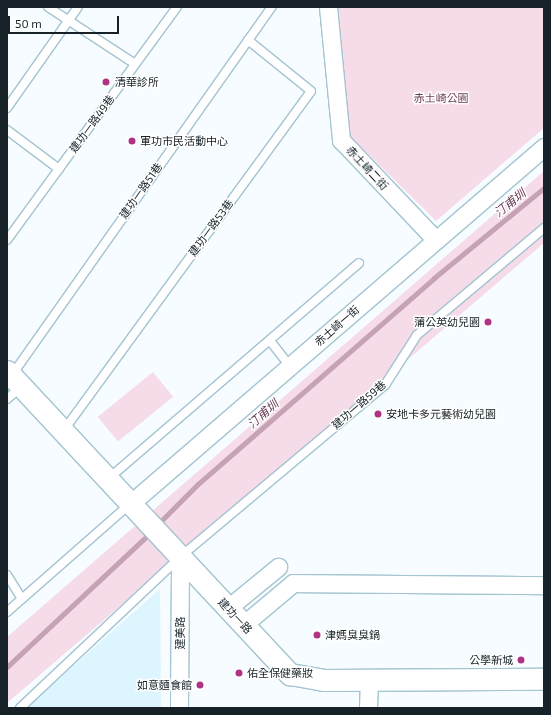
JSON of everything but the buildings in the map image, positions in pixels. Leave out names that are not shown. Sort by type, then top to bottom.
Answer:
[{"type":"street","name":"赤土崎二街","points":[[328,7],[341,140],[436,240]]},
{"type":"street","name":"赤土崎一街","points":[[130,504],[544,147]]},
{"type":"street","name":"建功一路","points":[[12,383],[62,431],[290,674],[323,680],[544,679]]},
{"type":"street","name":"建美路","points":[[176,553],[179,708]]},
{"type":"street","points":[[228,608],[278,567]]},
{"type":"street","points":[[243,625],[293,583],[544,585]]},
{"type":"street","points":[[368,708],[369,680]]},
{"type":"lane","points":[[48,7],[135,64]]},
{"type":"lane","points":[[7,108],[78,7]]},
{"type":"lane","name":"建功一路49巷","points":[[7,240],[177,7]]},
{"type":"lane","name":"建功一路51巷","points":[[12,383],[272,7]]},
{"type":"lane","name":"建功一路53巷","points":[[62,431],[311,91],[248,40]]},
{"type":"lane","points":[[7,130],[59,169]]},
{"type":"lane","name":"建功一路59巷","points":[[20,708],[176,553],[385,385],[416,335],[544,228]]},
{"type":"lane","points":[[107,480],[271,342],[359,263]]},
{"type":"lane","points":[[271,342],[290,366]]},
{"type":"lane","points":[[7,612],[130,504]]},
{"type":"lane","points":[[7,576],[22,599]]},
{"type":"shaded area","points":[[160,589],[161,708],[26,708]]},
{"type":"green space","name":"赤土崎公園","points":[[337,7],[544,7],[544,128],[436,221],[350,136]]},
{"type":"green space","points":[[544,171],[544,243],[7,703],[7,637]]},
{"type":"green space","points":[[153,372],[173,397],[118,442],[98,417]]},
{"type":"waterway","name":"汀甫圳","points":[[158,524],[197,485],[434,278],[544,188]]},
{"type":"waterway","name":"汀甫圳","points":[[7,667],[150,533]]},
{"type":"place","name":"清華診所","points":[[106,82]]},
{"type":"place","name":"軍功市民活動中心","points":[[132,141]]},
{"type":"place","name":"蒲公英幼兒園","points":[[488,322]]},
{"type":"place","name":"安地卡多元藝術幼兒園","points":[[378,414]]},
{"type":"place","name":"津媽臭臭鍋","points":[[317,635]]},
{"type":"place","name":"公學新城","points":[[521,660]]},
{"type":"place","name":"佑全保健藥妝","points":[[239,673]]},
{"type":"place","name":"如意麵食館","points":[[200,685]]}]
